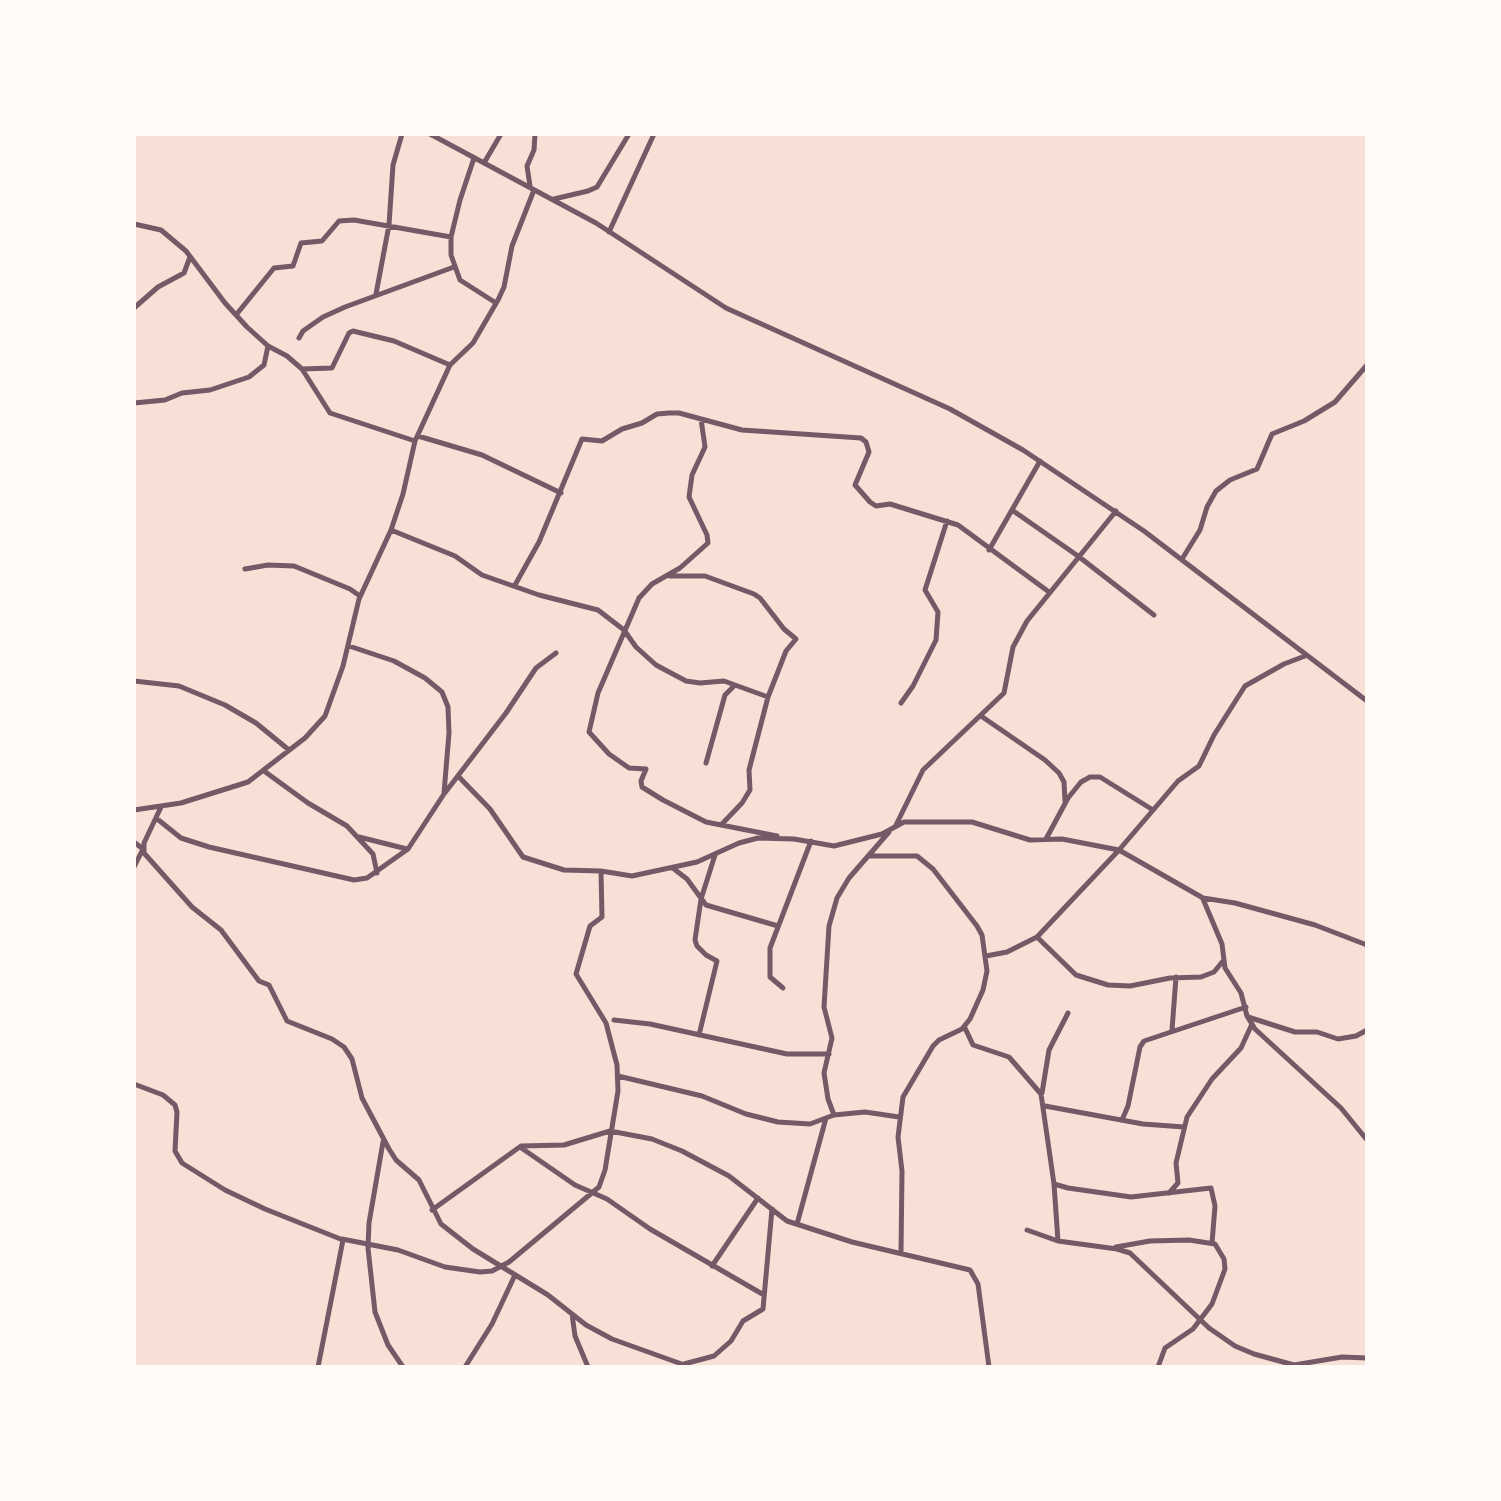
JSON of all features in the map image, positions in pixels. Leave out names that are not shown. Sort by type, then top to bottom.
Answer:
[{"type":"street","points":[[376,294],[389,225],[393,165],[402,134]]},
{"type":"street","points":[[430,134],[553,199],[726,308],[950,409],[1040,461],[1182,559],[1367,701]]},
{"type":"street","points":[[484,163],[501,134]]},
{"type":"street","points":[[134,810],[161,807],[241,785],[264,771],[325,716],[349,646],[360,596],[391,530],[417,438],[450,365],[473,343],[504,287],[512,246],[532,188],[527,166],[535,145],[535,134]]},
{"type":"street","points":[[553,199],[597,187],[629,134]]},
{"type":"street","points":[[609,232],[654,134]]},
{"type":"street","points":[[474,158],[451,237],[454,267],[460,280],[496,303]]},
{"type":"street","points":[[236,315],[274,268],[293,266],[301,243],[322,241],[339,221],[389,225],[451,237]]},
{"type":"street","points":[[134,224],[161,230],[190,256],[236,315],[268,346],[302,369],[330,413],[494,459],[561,493]]},
{"type":"street","points":[[134,308],[158,287],[184,273],[190,256]]},
{"type":"street","points":[[299,338],[303,331],[323,317],[376,294],[454,267]]},
{"type":"street","points":[[302,369],[332,368],[349,333],[353,331],[404,345],[450,365]]},
{"type":"street","points":[[134,403],[210,390],[249,377],[264,365],[268,346]]},
{"type":"street","points":[[1182,559],[1200,530],[1216,491],[1230,480],[1257,469],[1272,434],[1304,421],[1335,402],[1367,365]]},
{"type":"street","points":[[515,585],[539,542],[582,439],[602,441],[657,414],[679,413],[742,430],[861,438],[869,452],[856,478],[857,490],[876,506],[890,504],[947,521],[970,532],[989,550],[1049,592]]},
{"type":"street","points":[[701,419],[705,447],[692,475],[689,497],[708,543],[688,561],[645,590],[624,630],[598,693],[589,733],[629,769],[646,769],[641,783],[644,789],[706,822],[831,846],[882,834],[904,822],[972,822],[1030,840],[1062,839],[1119,850],[1203,898],[1290,918],[1367,945]]},
{"type":"street","points":[[989,550],[1040,461]]},
{"type":"street","points":[[1012,510],[1154,615]]},
{"type":"street","points":[[834,1115],[824,1073],[832,1035],[824,1007],[829,926],[844,886],[895,827],[923,770],[1004,693],[1015,642],[1027,621],[1116,511]]},
{"type":"street","points":[[901,703],[919,676],[936,640],[938,612],[925,590],[947,521]]},
{"type":"street","points":[[391,530],[461,559],[482,575],[539,595],[591,607],[624,630],[636,647],[656,665],[677,676],[694,683],[720,681],[768,697]]},
{"type":"street","points":[[245,569],[268,565],[294,566],[360,596]]},
{"type":"street","points":[[665,577],[705,576],[754,594],[784,629],[796,637],[786,651],[768,697],[749,770],[750,790],[721,825]]},
{"type":"street","points":[[349,646],[394,661],[425,678],[442,692],[448,707],[449,733],[444,794]]},
{"type":"street","points":[[156,818],[181,838],[209,847],[354,880],[377,873],[408,849],[536,668],[556,653]]},
{"type":"street","points":[[986,956],[1007,952],[1037,937],[1119,850],[1180,778],[1199,766],[1214,735],[1245,686],[1284,664],[1306,656]]},
{"type":"street","points":[[134,681],[179,686],[232,708],[289,750]]},
{"type":"street","points":[[706,763],[725,695],[735,685]]},
{"type":"street","points":[[981,716],[1059,773],[1064,782],[1065,801]]},
{"type":"street","points":[[264,771],[347,826],[373,854],[377,873]]},
{"type":"street","points":[[458,776],[490,809],[525,859],[564,870],[632,876],[697,862],[742,842],[781,837]]},
{"type":"street","points":[[1045,840],[1065,801],[1081,782],[1095,776],[1153,810]]},
{"type":"street","points":[[134,867],[161,807]]},
{"type":"street","points":[[358,836],[408,849]]},
{"type":"street","points":[[783,988],[770,977],[770,948],[811,841]]},
{"type":"street","points":[[134,842],[159,868],[165,880],[221,930],[259,982],[269,985],[287,1021],[344,1047],[354,1065],[362,1098],[394,1157],[419,1180],[432,1210],[449,1233],[586,1325],[612,1339],[690,1367]]},
{"type":"street","points":[[699,1035],[717,961],[707,956],[695,942],[701,899],[715,854]]},
{"type":"street","points":[[868,856],[917,856],[925,861],[970,914],[982,935],[986,956],[986,982],[973,1014],[964,1027],[939,1040],[927,1054],[903,1097],[898,1137],[902,1171],[901,1253]]},
{"type":"street","points":[[674,869],[687,879],[701,899],[713,907],[778,926]]},
{"type":"street","points":[[134,1084],[163,1095],[175,1105],[174,1147],[182,1163],[225,1190],[342,1239],[405,1252],[445,1267],[480,1272],[502,1267],[594,1192],[605,1170],[618,1076],[615,1051],[606,1023],[576,974],[590,926],[602,917],[601,871]]},
{"type":"street","points":[[1203,898],[1221,939],[1228,975],[1241,993],[1252,1024],[1269,1045],[1341,1108],[1367,1140]]},
{"type":"street","points":[[1037,937],[1073,974],[1095,982],[1130,986],[1176,977],[1207,976],[1223,961]]},
{"type":"street","points":[[1172,1030],[1176,977]]},
{"type":"street","points":[[1122,1120],[1144,1041],[1246,1007]]},
{"type":"street","points":[[1041,1094],[1049,1050],[1068,1013]]},
{"type":"street","points":[[1247,1016],[1295,1032],[1317,1032],[1338,1039],[1356,1036],[1367,1030]]},
{"type":"street","points":[[614,1020],[650,1024],[787,1054],[829,1054]]},
{"type":"street","points":[[1168,1194],[1178,1183],[1176,1163],[1188,1115],[1212,1079],[1241,1048],[1252,1024]]},
{"type":"street","points":[[964,1027],[973,1045],[1010,1057],[1041,1094],[1045,1106],[1058,1241]]},
{"type":"street","points":[[618,1076],[702,1096],[767,1120],[810,1124],[834,1115],[865,1112],[899,1117]]},
{"type":"street","points":[[1045,1106],[1143,1124],[1184,1127]]},
{"type":"street","points":[[797,1224],[826,1118]]},
{"type":"street","points":[[432,1210],[519,1147],[564,1145],[610,1131],[639,1136],[682,1151],[729,1176],[787,1221],[852,1242],[968,1269],[978,1284],[989,1367]]},
{"type":"street","points":[[383,1137],[368,1245],[375,1312],[388,1345],[403,1367]]},
{"type":"street","points":[[519,1147],[575,1185],[594,1192],[764,1295]]},
{"type":"street","points":[[1054,1184],[1131,1197],[1197,1188],[1212,1189],[1215,1206],[1212,1243]]},
{"type":"street","points":[[712,1266],[758,1198]]},
{"type":"street","points":[[683,1364],[710,1359],[728,1345],[743,1321],[764,1308],[772,1209]]},
{"type":"street","points":[[1027,1230],[1058,1241],[1130,1253],[1201,1321],[1235,1346],[1286,1364],[1303,1365],[1350,1356],[1367,1358]]},
{"type":"street","points":[[318,1367],[343,1247],[342,1239]]},
{"type":"street","points":[[1113,1248],[1164,1240],[1212,1243],[1221,1253],[1225,1269],[1212,1304],[1201,1321],[1165,1348],[1158,1367]]},
{"type":"street","points":[[465,1367],[492,1324],[515,1275]]},
{"type":"street","points":[[572,1313],[575,1336],[588,1367]]}]
